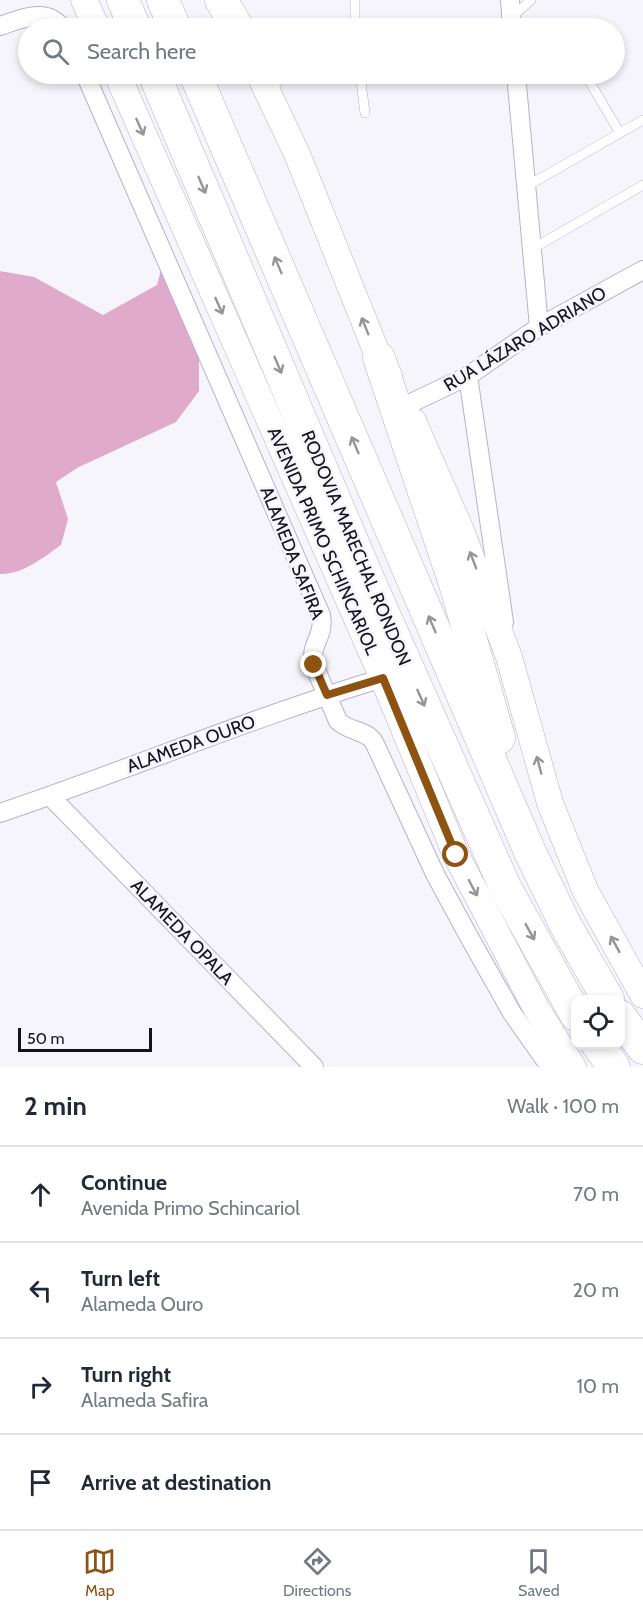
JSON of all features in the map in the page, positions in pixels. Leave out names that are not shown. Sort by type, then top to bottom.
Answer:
[{"type":"highway","points":[[123,0],[131,18]]},
{"type":"highway","points":[[163,0],[171,18]]},
{"type":"highway","points":[[221,0],[232,18]]},
{"type":"highway","name":"RODOVIA MARECHAL RONDON","points":[[158,84],[368,578],[505,887],[571,1006]]},
{"type":"highway","points":[[199,84],[530,852],[566,926],[606,995]]},
{"type":"highway","points":[[379,358],[456,587],[530,852]]},
{"type":"highway","points":[[625,1022],[643,1047]]},
{"type":"highway","points":[[601,1049],[614,1067]]},
{"type":"street","points":[[84,0],[92,18]]},
{"type":"street","points":[[228,0],[234,18]]},
{"type":"street","points":[[27,18],[42,16],[50,18]]},
{"type":"street","points":[[0,26],[18,21]]},
{"type":"street","name":"ALAMEDA SAFIRA","points":[[89,84],[321,615],[323,625],[312,657],[338,721],[343,727],[370,736],[374,742],[435,874],[468,935],[512,1013],[550,1067]]},
{"type":"street","name":"AVENIDA PRIMO SCHINCARIOL","points":[[121,84],[383,678],[456,855],[536,1008],[573,1067]]},
{"type":"street","points":[[264,84],[297,154],[379,358],[407,405],[462,533],[509,657],[550,803],[585,890],[643,995]]},
{"type":"street","points":[[517,84],[539,327]]},
{"type":"street","name":"RUA LÁZARO ADRIANO","points":[[407,405],[468,376],[539,327],[643,270]]},
{"type":"street","points":[[468,376],[509,657]]},
{"type":"street","name":"ALAMEDA OURO","points":[[0,813],[327,695],[383,678]]},
{"type":"street","name":"ALAMEDA OPALA","points":[[50,796],[314,1067]]},
{"type":"lane","points":[[355,18],[356,0]]},
{"type":"lane","points":[[511,15],[531,0]]},
{"type":"lane","points":[[361,84],[364,113]]},
{"type":"lane","points":[[591,84],[620,133]]},
{"type":"lane","points":[[526,186],[643,120]]},
{"type":"lane","points":[[532,249],[643,185]]},
{"type":"shaded area","points":[[161,270],[199,346],[199,391],[176,422],[77,468],[56,482],[68,519],[61,545],[40,560],[16,572],[0,574],[0,271],[34,277],[103,315],[157,285]]},
{"type":"route","points":[[314,665],[327,695],[383,678],[456,855]]}]
